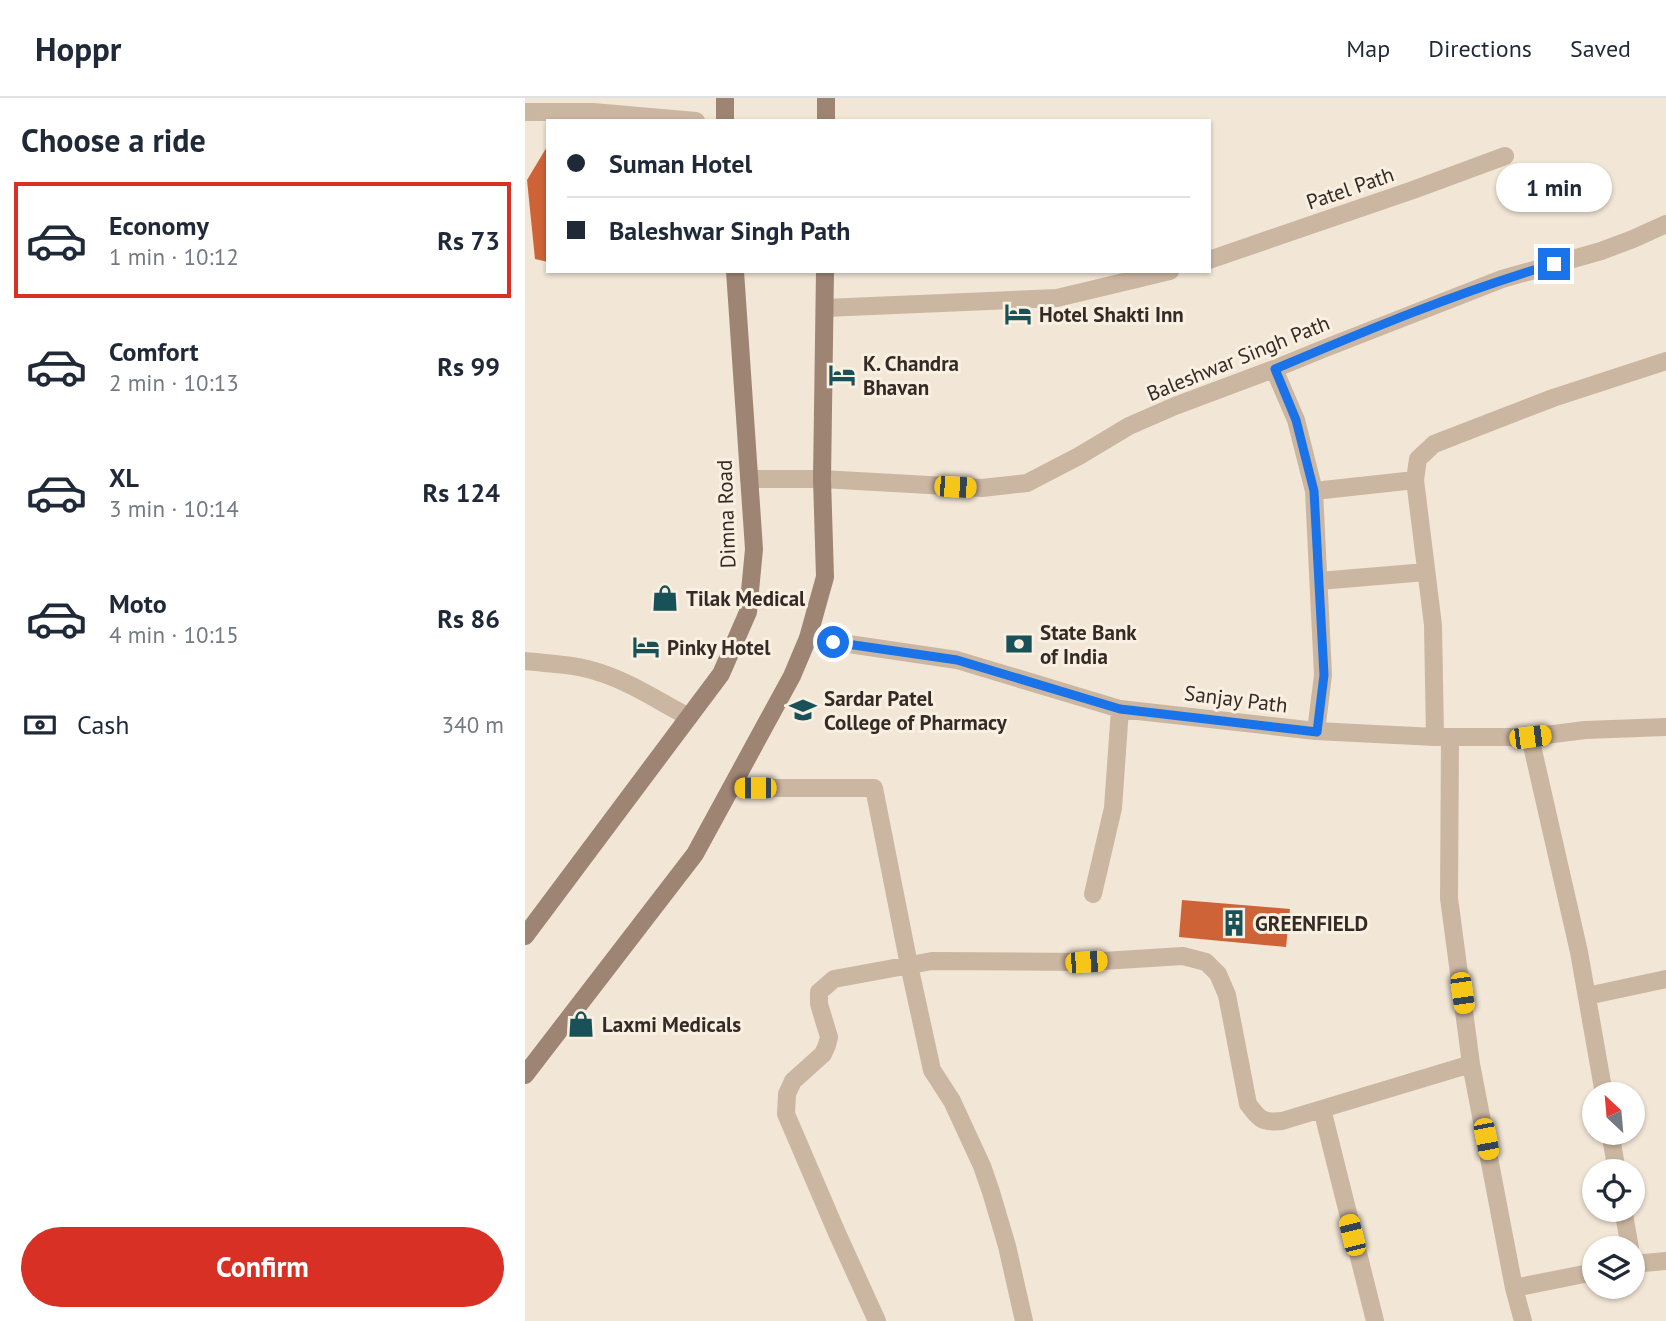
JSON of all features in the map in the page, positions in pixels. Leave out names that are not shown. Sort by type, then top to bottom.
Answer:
[{"type":"street","points":[[725,98],[725,119]]},
{"type":"street","points":[[826,98],[826,119]]},
{"type":"street","points":[[525,112],[593,112],[673,119]]},
{"type":"street","name":"Patel Path","points":[[1211,259],[1505,156]]},
{"type":"street","name":"Baleshwar Singh Path","points":[[749,479],[982,488],[1027,483],[1129,426],[1175,406],[1502,279],[1601,251],[1666,224]]},
{"type":"street","name":"Dimna Road","points":[[525,936],[721,674],[748,611],[754,549],[735,273]]},
{"type":"street","points":[[525,1075],[695,854],[792,676],[808,638],[824,577],[825,273]]},
{"type":"street","points":[[825,308],[1057,298],[1162,273]]},
{"type":"street","points":[[1523,1321],[1514,1289],[1471,1064],[1449,898],[1442,737],[1433,625],[1415,480],[1419,459],[1434,444],[1553,398],[1666,361]]},
{"type":"street","points":[[1275,369],[1296,420],[1314,491],[1324,675],[1317,732]]},
{"type":"street","points":[[1314,491],[1415,480]]},
{"type":"street","points":[[1319,581],[1426,572]]},
{"type":"street","name":"Sanjay Path","points":[[808,638],[957,660],[1120,709],[1317,732],[1530,737],[1585,730],[1666,727]]},
{"type":"street","points":[[525,661],[578,667],[601,673],[689,718]]},
{"type":"street","points":[[1093,894],[1113,808],[1120,709]]},
{"type":"street","points":[[1530,737],[1579,952],[1602,1082]]},
{"type":"street","points":[[731,788],[874,788],[932,1070],[952,1101],[987,1179],[1007,1246],[1024,1321]]},
{"type":"street","points":[[877,1321],[786,1114],[787,1094],[793,1081],[823,1054],[827,1045],[828,1037],[819,1004],[819,992],[834,979],[932,961],[1086,962],[1183,956],[1206,962],[1218,974],[1227,995],[1248,1104],[1259,1118],[1270,1122],[1282,1121],[1471,1064]]},
{"type":"street","points":[[1587,996],[1666,979]]},
{"type":"street","points":[[1322,1109],[1375,1321]]},
{"type":"street","points":[[1645,1263],[1666,1261]]},
{"type":"street","points":[[1514,1289],[1582,1275]]},
{"type":"building","points":[[546,148],[546,262],[535,259],[527,180]]},
{"type":"building","name":"GREENFIELD","points":[[1182,900],[1290,909],[1286,947],[1179,937]]},
{"type":"place","name":"Hotel Shakti Inn","points":[[1018,314]]},
{"type":"place","name":"K. Chandra Bhavan","points":[[842,375]]},
{"type":"place","name":"Tilak Medical","points":[[665,598]]},
{"type":"place","name":"State Bank of India","points":[[1019,644]]},
{"type":"place","name":"Pinky Hotel","points":[[646,647]]},
{"type":"place","name":"Sardar Patel College of Pharmacy","points":[[803,710]]},
{"type":"place","name":"GREENFIELD","points":[[1234,923]]},
{"type":"place","name":"Laxmi Medicals","points":[[581,1024]]},
{"type":"route","points":[[833,642],[957,660],[1120,709],[1317,732],[1324,675],[1314,491],[1296,420],[1275,369],[1502,279],[1554,264]]}]
